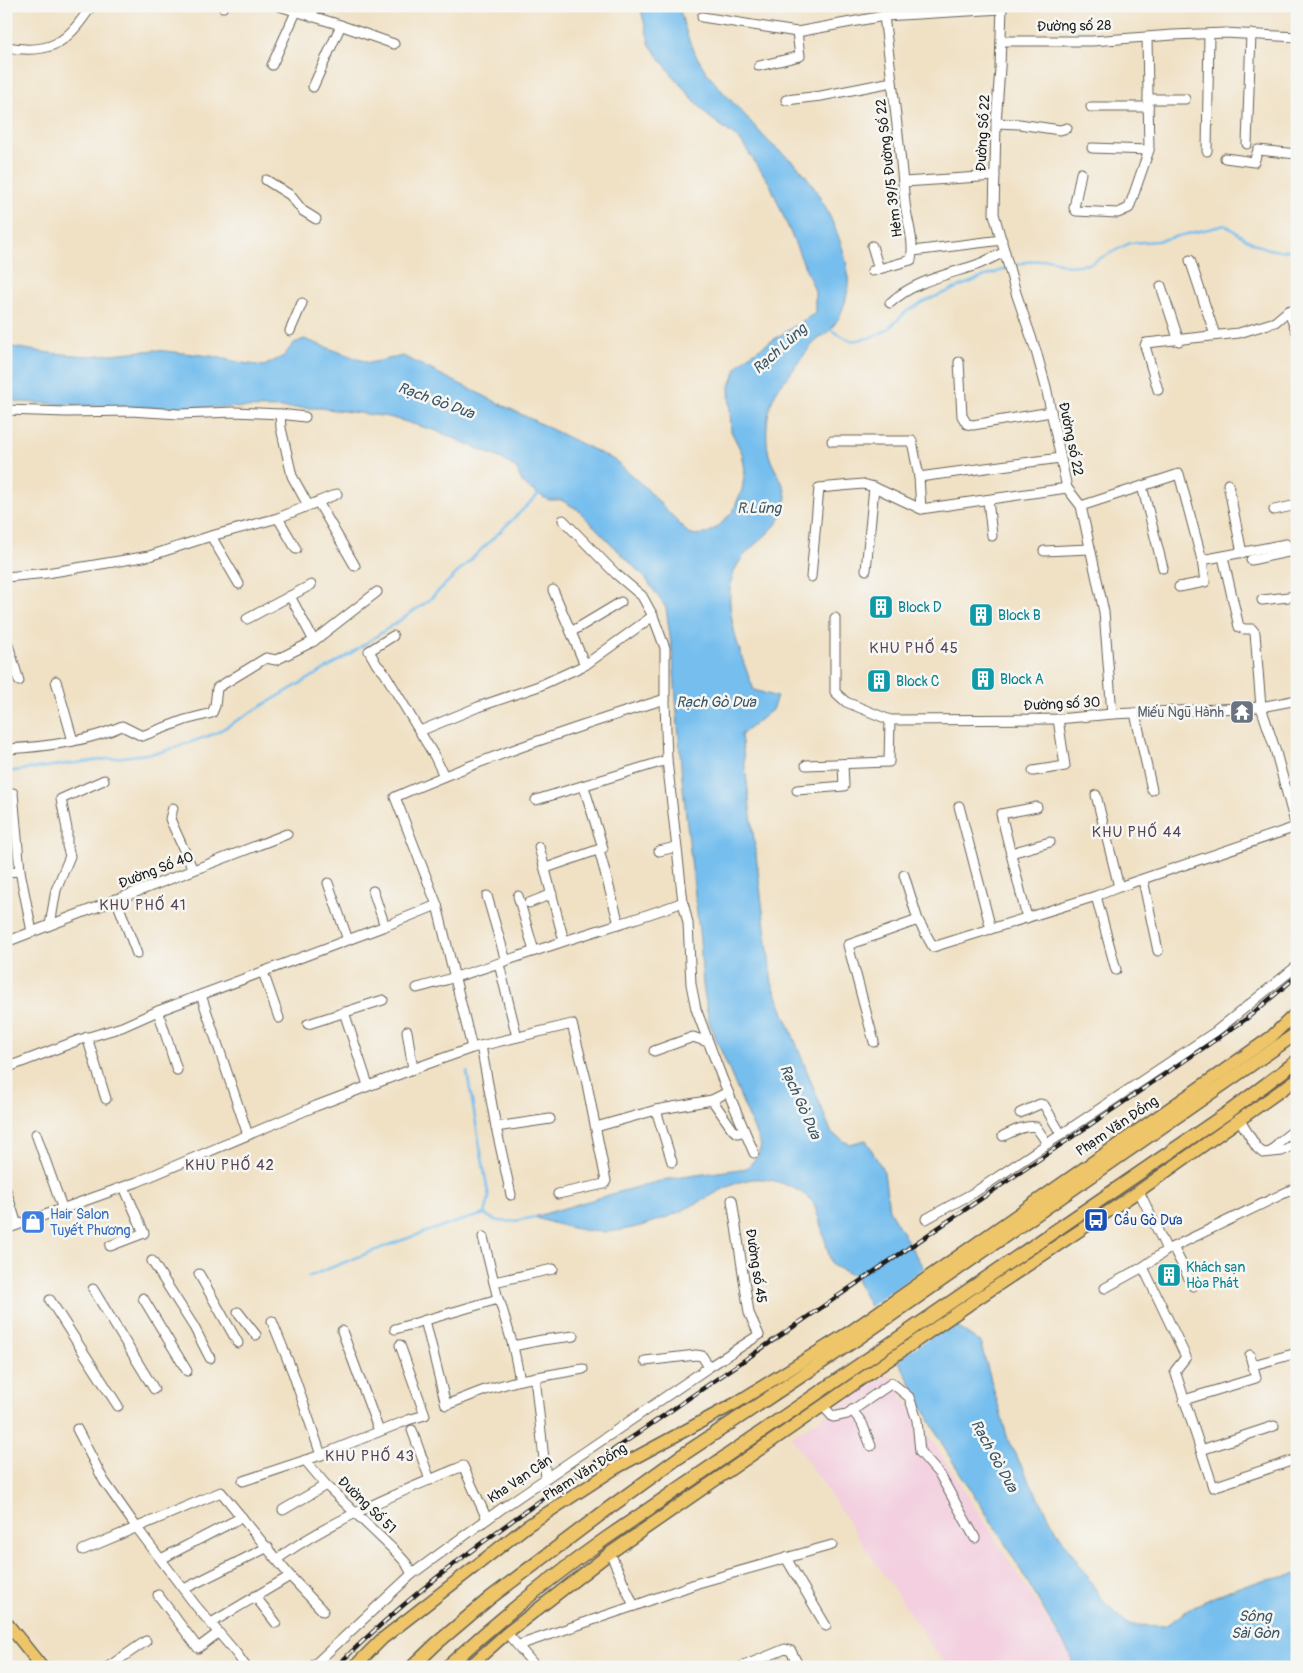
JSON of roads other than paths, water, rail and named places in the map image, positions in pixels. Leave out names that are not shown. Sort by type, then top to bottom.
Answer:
[{"type":"highway","name":"Phạm Văn Đồng","points":[[954,1265],[1297,1033]]},
{"type":"highway","points":[[447,1667],[536,1589],[591,1548],[874,1363],[974,1294],[1027,1249],[1230,1111],[1297,1061]]},
{"type":"highway","points":[[412,1667],[490,1598],[609,1508],[678,1458],[836,1352],[854,1335],[954,1265]]},
{"type":"main road","name":"Phạm Văn Đồng","points":[[954,1265],[1270,1037],[1297,1012]]},
{"type":"main road","points":[[974,1294],[1138,1191],[1297,1079]]},
{"type":"main road","name":"Phạm Văn Đồng","points":[[354,1667],[382,1639],[527,1526],[616,1468],[736,1403],[791,1369],[854,1335]]},
{"type":"main road","points":[[791,1369],[836,1352]]},
{"type":"main road","points":[[469,1667],[507,1633],[610,1553],[823,1406],[874,1363]]},
{"type":"main road","points":[[6,1622],[42,1667]]},
{"type":"street","points":[[6,47],[23,50],[51,48],[76,28],[91,6]]},
{"type":"street","points":[[278,6],[341,25],[394,44]]},
{"type":"street","points":[[312,17],[314,6]]},
{"type":"street","points":[[702,17],[797,32],[884,16],[1002,8]]},
{"type":"street","name":"Đường Số 22","points":[[1002,8],[996,123],[994,214],[1005,255]]},
{"type":"street","points":[[272,65],[296,12]]},
{"type":"street","name":"Hẻm 39/5 Đường Số 22","points":[[884,16],[913,251]]},
{"type":"street","points":[[313,87],[341,25]]},
{"type":"street","points":[[759,66],[800,56],[797,32]]},
{"type":"street","points":[[1207,151],[1209,34]]},
{"type":"street","name":"Đường số 28","points":[[1001,41],[1092,41],[1147,36],[1209,34],[1297,36]]},
{"type":"street","points":[[1248,144],[1251,34]]},
{"type":"street","points":[[1081,173],[1074,208],[1076,211],[1118,213],[1129,208],[1149,150],[1147,36]]},
{"type":"street","name":"Hẻm 39/5 Đường Số 22","points":[[786,100],[821,96],[892,82]]},
{"type":"street","points":[[1091,107],[1184,99]]},
{"type":"street","points":[[996,123],[1019,124],[1060,130],[1067,128]]},
{"type":"street","points":[[1092,148],[1149,150]]},
{"type":"street","points":[[1226,158],[1254,162],[1258,150],[1297,154]]},
{"type":"street","points":[[904,182],[994,176]]},
{"type":"street","points":[[266,180],[290,195],[304,211],[316,219]]},
{"type":"street","points":[[872,246],[875,270],[911,260],[913,251],[1002,240]]},
{"type":"street","points":[[890,303],[900,294],[916,285],[1005,255]]},
{"type":"street","name":"Đường số 22","points":[[1005,255],[1046,387],[1067,488],[1081,506],[1104,612],[1112,714]]},
{"type":"street","points":[[1190,260],[1215,335]]},
{"type":"street","points":[[1161,286],[1179,340]]},
{"type":"street","points":[[290,331],[302,303]]},
{"type":"street","points":[[1158,390],[1145,346],[1146,343],[1239,333],[1275,322],[1292,310],[1297,332]]},
{"type":"street","points":[[959,362],[962,416],[967,424],[1051,412]]},
{"type":"street","points":[[6,410],[66,412],[130,411],[179,414],[235,412],[280,414],[305,418]]},
{"type":"street","points":[[280,414],[283,438],[292,476],[356,566]]},
{"type":"street","points":[[832,441],[911,440],[919,477],[921,509]]},
{"type":"street","points":[[919,477],[1060,458]]},
{"type":"street","points":[[1081,506],[1179,474],[1202,560],[1205,582],[1179,587]]},
{"type":"street","points":[[811,577],[819,488],[863,484],[874,487],[921,509],[1067,488]]},
{"type":"street","points":[[1228,484],[1242,553]]},
{"type":"street","points":[[1142,486],[1163,568]]},
{"type":"street","points":[[866,570],[874,487]]},
{"type":"street","points":[[6,577],[74,569],[150,556],[211,536],[278,518],[337,494]]},
{"type":"street","points":[[988,500],[992,536]]},
{"type":"street","points":[[1274,510],[1297,505]]},
{"type":"street","points":[[278,518],[296,549]]},
{"type":"street","points":[[563,520],[616,574],[642,596],[653,616],[665,648],[667,760],[683,902],[688,923],[691,984],[696,1009],[708,1042],[754,1153]]},
{"type":"street","points":[[211,536],[239,584]]},
{"type":"street","points":[[1202,560],[1286,544],[1292,551],[1251,560]]},
{"type":"street","points":[[1044,551],[1090,549]]},
{"type":"street","points":[[904,875],[918,920],[933,948],[1296,829],[1275,749],[1261,707],[1255,633],[1252,629],[1239,627],[1223,557]]},
{"type":"street","points":[[247,620],[311,585]]},
{"type":"street","points":[[553,590],[585,665]]},
{"type":"street","points":[[6,749],[73,741],[107,733],[122,726],[142,736],[185,720],[212,713],[216,706],[217,688],[266,658],[276,660],[314,640],[377,592]]},
{"type":"street","points":[[290,596],[314,640]]},
{"type":"street","points":[[1262,600],[1297,596]]},
{"type":"street","points":[[571,632],[621,602]]},
{"type":"street","points":[[420,731],[478,707],[539,686],[585,665],[653,616]]},
{"type":"street","name":"Đường số 30","points":[[835,618],[835,692],[846,702],[890,720],[1058,719],[1112,714],[1261,707],[1297,700]]},
{"type":"street","points":[[393,636],[369,651],[377,665],[384,672],[435,756],[444,776]]},
{"type":"street","points":[[6,638],[19,682]]},
{"type":"street","points":[[56,681],[73,741]]},
{"type":"street","points":[[511,1195],[476,1047],[438,905],[396,797],[444,776],[571,729],[665,699]]},
{"type":"street","points":[[1135,713],[1152,790]]},
{"type":"street","points":[[1033,771],[1065,766],[1058,719]]},
{"type":"street","points":[[806,765],[889,762],[890,720]]},
{"type":"street","points":[[536,800],[667,760]]},
{"type":"street","points":[[797,790],[844,786],[843,764]]},
{"type":"street","points":[[50,925],[56,890],[70,856],[61,799],[104,780]]},
{"type":"street","points":[[546,868],[599,850],[603,846],[585,790]]},
{"type":"street","points":[[13,794],[20,871],[32,932]]},
{"type":"street","points":[[1096,795],[1119,887]]},
{"type":"street","points":[[958,806],[991,929]]},
{"type":"street","points":[[1027,918],[1001,814],[1037,806]]},
{"type":"street","points":[[173,808],[170,819],[193,870]]},
{"type":"street","name":"Đường Số 40","points":[[6,942],[287,834]]},
{"type":"street","points":[[1011,852],[1050,842]]},
{"type":"street","points":[[539,847],[564,941]]},
{"type":"street","points":[[659,851],[676,847]]},
{"type":"street","points":[[599,850],[619,924]]},
{"type":"street","points":[[6,872],[20,871]]},
{"type":"street","points":[[1143,880],[1158,951]]},
{"type":"street","points":[[328,883],[348,940]]},
{"type":"street","points":[[372,891],[385,926]]},
{"type":"street","points":[[529,903],[552,894]]},
{"type":"street","points":[[487,896],[517,1038]]},
{"type":"street","points":[[518,896],[534,951]]},
{"type":"street","points":[[1096,896],[1116,970]]},
{"type":"street","points":[[116,899],[137,954]]},
{"type":"street","points":[[417,988],[456,978],[564,941],[647,916],[683,902]]},
{"type":"street","points":[[6,1068],[87,1037],[122,1027],[158,1011],[438,905]]},
{"type":"street","points":[[874,1042],[848,945],[918,920]]},
{"type":"street","points":[[926,1219],[975,1192],[1215,1032],[1297,966]]},
{"type":"street","points":[[263,972],[279,1018]]},
{"type":"street","points":[[201,995],[248,1135]]},
{"type":"street","points":[[308,1024],[383,1000]]},
{"type":"street","points":[[158,1011],[177,1070]]},
{"type":"street","points":[[344,1012],[368,1085]]},
{"type":"street","points":[[6,1229],[124,1187],[413,1068],[476,1047],[572,1024],[586,1079],[606,1181],[604,1184],[558,1194]]},
{"type":"street","points":[[407,1031],[413,1068]]},
{"type":"street","points":[[87,1037],[106,1098]]},
{"type":"street","points":[[654,1051],[693,1037],[708,1042]]},
{"type":"street","points":[[596,1127],[656,1110],[712,1100],[728,1092]]},
{"type":"street","points":[[712,1100],[735,1132],[744,1131]]},
{"type":"street","points":[[1020,1113],[1040,1104],[1044,1105],[1061,1134]]},
{"type":"street","points":[[656,1110],[672,1162]]},
{"type":"street","points":[[496,1127],[550,1119]]},
{"type":"street","points":[[1239,1120],[1257,1148],[1263,1153],[1282,1151],[1297,1143]]},
{"type":"street","points":[[1003,1136],[1030,1126],[1036,1127],[1047,1143]]},
{"type":"street","points":[[1272,1151],[1279,1142],[1297,1128]]},
{"type":"street","points":[[36,1134],[63,1210]]},
{"type":"street","points":[[110,1246],[144,1233],[124,1187]]},
{"type":"street","points":[[1105,1288],[1143,1267],[1170,1249],[1297,1187]]},
{"type":"street","points":[[6,1190],[17,1225]]},
{"type":"street","points":[[1138,1191],[1192,1286]]},
{"type":"street","name":"Đường số 45","points":[[732,1200],[749,1313],[759,1335]]},
{"type":"street","points":[[483,1237],[498,1299],[514,1346],[520,1380]]},
{"type":"street","points":[[152,1261],[194,1327],[210,1358]]},
{"type":"street","points":[[1143,1267],[1186,1357],[1175,1371],[1213,1487],[1297,1459]]},
{"type":"street","points":[[494,1282],[553,1269]]},
{"type":"street","points":[[199,1274],[238,1343]]},
{"type":"street","points":[[94,1289],[154,1388]]},
{"type":"street","points":[[143,1298],[187,1371]]},
{"type":"street","points":[[394,1329],[498,1299]]},
{"type":"street","points":[[50,1300],[118,1406]]},
{"type":"street","points":[[238,1312],[256,1335]]},
{"type":"street","points":[[425,1320],[446,1405],[485,1390],[520,1380],[583,1369]]},
{"type":"street","points":[[272,1321],[293,1373],[321,1455]]},
{"type":"street","points":[[342,1332],[379,1432]]},
{"type":"street","name":"Kha Vạn Cân","points":[[312,1667],[412,1574],[546,1478],[759,1335]]},
{"type":"street","points":[[514,1346],[574,1336]]},
{"type":"street","points":[[243,1481],[321,1455],[424,1415],[400,1344]]},
{"type":"street","points":[[1253,1365],[1297,1353]]},
{"type":"street","points":[[645,1361],[696,1355],[702,1356],[709,1367]]},
{"type":"street","points":[[1184,1400],[1256,1378],[1250,1355]]},
{"type":"street","points":[[535,1377],[546,1478]]},
{"type":"street","points":[[823,1406],[833,1417],[847,1414],[892,1383],[909,1397],[916,1420],[920,1452],[940,1475],[975,1538]]},
{"type":"street","points":[[852,1410],[862,1423],[871,1446]]},
{"type":"street","points":[[1201,1450],[1274,1426]]},
{"type":"street","points":[[78,1430],[104,1480],[137,1528],[196,1606],[246,1667]]},
{"type":"street","points":[[412,1430],[430,1480]]},
{"type":"street","name":"Đường Số 51","points":[[305,1460],[326,1485],[397,1553],[406,1563],[412,1574]]},
{"type":"street","points":[[277,1559],[300,1543],[356,1514],[463,1466],[487,1520]]},
{"type":"street","points":[[283,1510],[326,1485]]},
{"type":"street","points":[[83,1550],[221,1492],[290,1576],[322,1611]]},
{"type":"street","points":[[161,1559],[242,1517]]},
{"type":"street","points":[[519,1645],[698,1583],[832,1544]]},
{"type":"street","points":[[184,1589],[268,1548]]},
{"type":"street","points":[[610,1553],[634,1606]]},
{"type":"street","points":[[786,1558],[826,1626]]},
{"type":"street","points":[[211,1623],[290,1576]]},
{"type":"street","points":[[158,1595],[199,1649],[218,1633]]},
{"type":"street","points":[[255,1596],[276,1623]]},
{"type":"street","points":[[507,1633],[536,1667]]},
{"type":"street","points":[[108,1667],[146,1641]]},
{"type":"street","points":[[741,1667],[788,1649],[799,1667]]},
{"type":"water","name":"Rạch Gò Dưa","points":[[640,6],[679,6],[690,42],[696,56],[708,74],[766,139],[796,164],[818,194],[832,220],[846,261],[848,273],[847,295],[835,323],[809,349],[781,384],[773,398],[767,421],[767,446],[771,461],[786,493],[785,509],[775,526],[751,548],[738,564],[732,577],[730,593],[733,627],[754,690],[777,697],[772,710],[741,735],[772,983],[832,1134],[849,1144],[866,1140],[884,1172],[889,1210],[959,1328],[980,1342],[1009,1443],[1057,1531],[1104,1602],[1129,1625],[1165,1626],[1194,1606],[1239,1586],[1297,1574],[1297,1667],[1072,1667],[1072,1658],[1003,1540],[946,1451],[854,1276],[832,1265],[813,1204],[811,1200],[797,1190],[772,1180],[747,1180],[727,1187],[667,1217],[637,1227],[607,1232],[596,1232],[564,1226],[534,1217],[668,1179],[747,1168],[757,1157],[761,1146],[709,1022],[703,985],[700,940],[682,779],[673,658],[666,608],[646,579],[577,509],[561,500],[548,500],[527,487],[522,482],[516,468],[502,459],[437,431],[389,417],[320,408],[113,407],[20,402],[6,399],[6,346],[49,353],[88,356],[155,350],[211,356],[264,366],[284,356],[293,344],[304,339],[369,363],[403,356],[614,460],[646,488],[690,535],[706,534],[719,526],[733,511],[742,490],[745,470],[742,453],[731,431],[729,388],[738,366],[748,356],[815,313],[815,291],[770,184],[740,140],[708,116],[673,76],[650,45]]},
{"type":"waterway","points":[[829,329],[851,341],[869,338],[887,330],[907,311],[927,300],[1026,262],[1050,259],[1067,266],[1089,264],[1130,243],[1157,241],[1226,225],[1259,246],[1287,251],[1297,249]]},
{"type":"waterway","points":[[6,772],[162,752],[214,734],[344,658],[427,602],[539,494]]},
{"type":"waterway","points":[[467,1072],[489,1198],[485,1214]]},
{"type":"waterway","points":[[308,1277],[462,1220],[485,1214],[491,1218],[503,1221],[516,1221],[535,1217]]},
{"type":"railway","points":[[336,1667],[419,1592],[508,1524],[758,1351],[1246,1019],[1297,976]]},
{"type":"place","name":"Block D","points":[[881,607]]},
{"type":"place","name":"Block B","points":[[981,615]]},
{"type":"place","name":"Block A","points":[[983,679]]},
{"type":"place","name":"Block C","points":[[879,681]]},
{"type":"place","name":"Miếu Ngũ Hành","points":[[1242,712]]},
{"type":"place","name":"Cầu Gò Dưa","points":[[1096,1220]]},
{"type":"place","name":"Hair Salon Tuyết Phương","points":[[33,1222]]},
{"type":"place","name":"Khách sạn Hòa Phát","points":[[1169,1275]]},
{"type":"district","name":"KHU PHỐ 45","points":[[914,648]]},
{"type":"district","name":"KHU PHỐ 44","points":[[1137,832]]},
{"type":"district","name":"KHU PHỐ 41","points":[[143,905]]},
{"type":"district","name":"KHU PHỐ 42","points":[[230,1165]]},
{"type":"district","name":"KHU PHỐ 43","points":[[370,1456]]},
{"type":"water label","name":"Rạch Lùng","points":[[780,349]]},
{"type":"water label","name":"R.Lũng","points":[[759,508]]},
{"type":"water label","name":"Sông Sài Gòn","points":[[1255,1624]]}]
